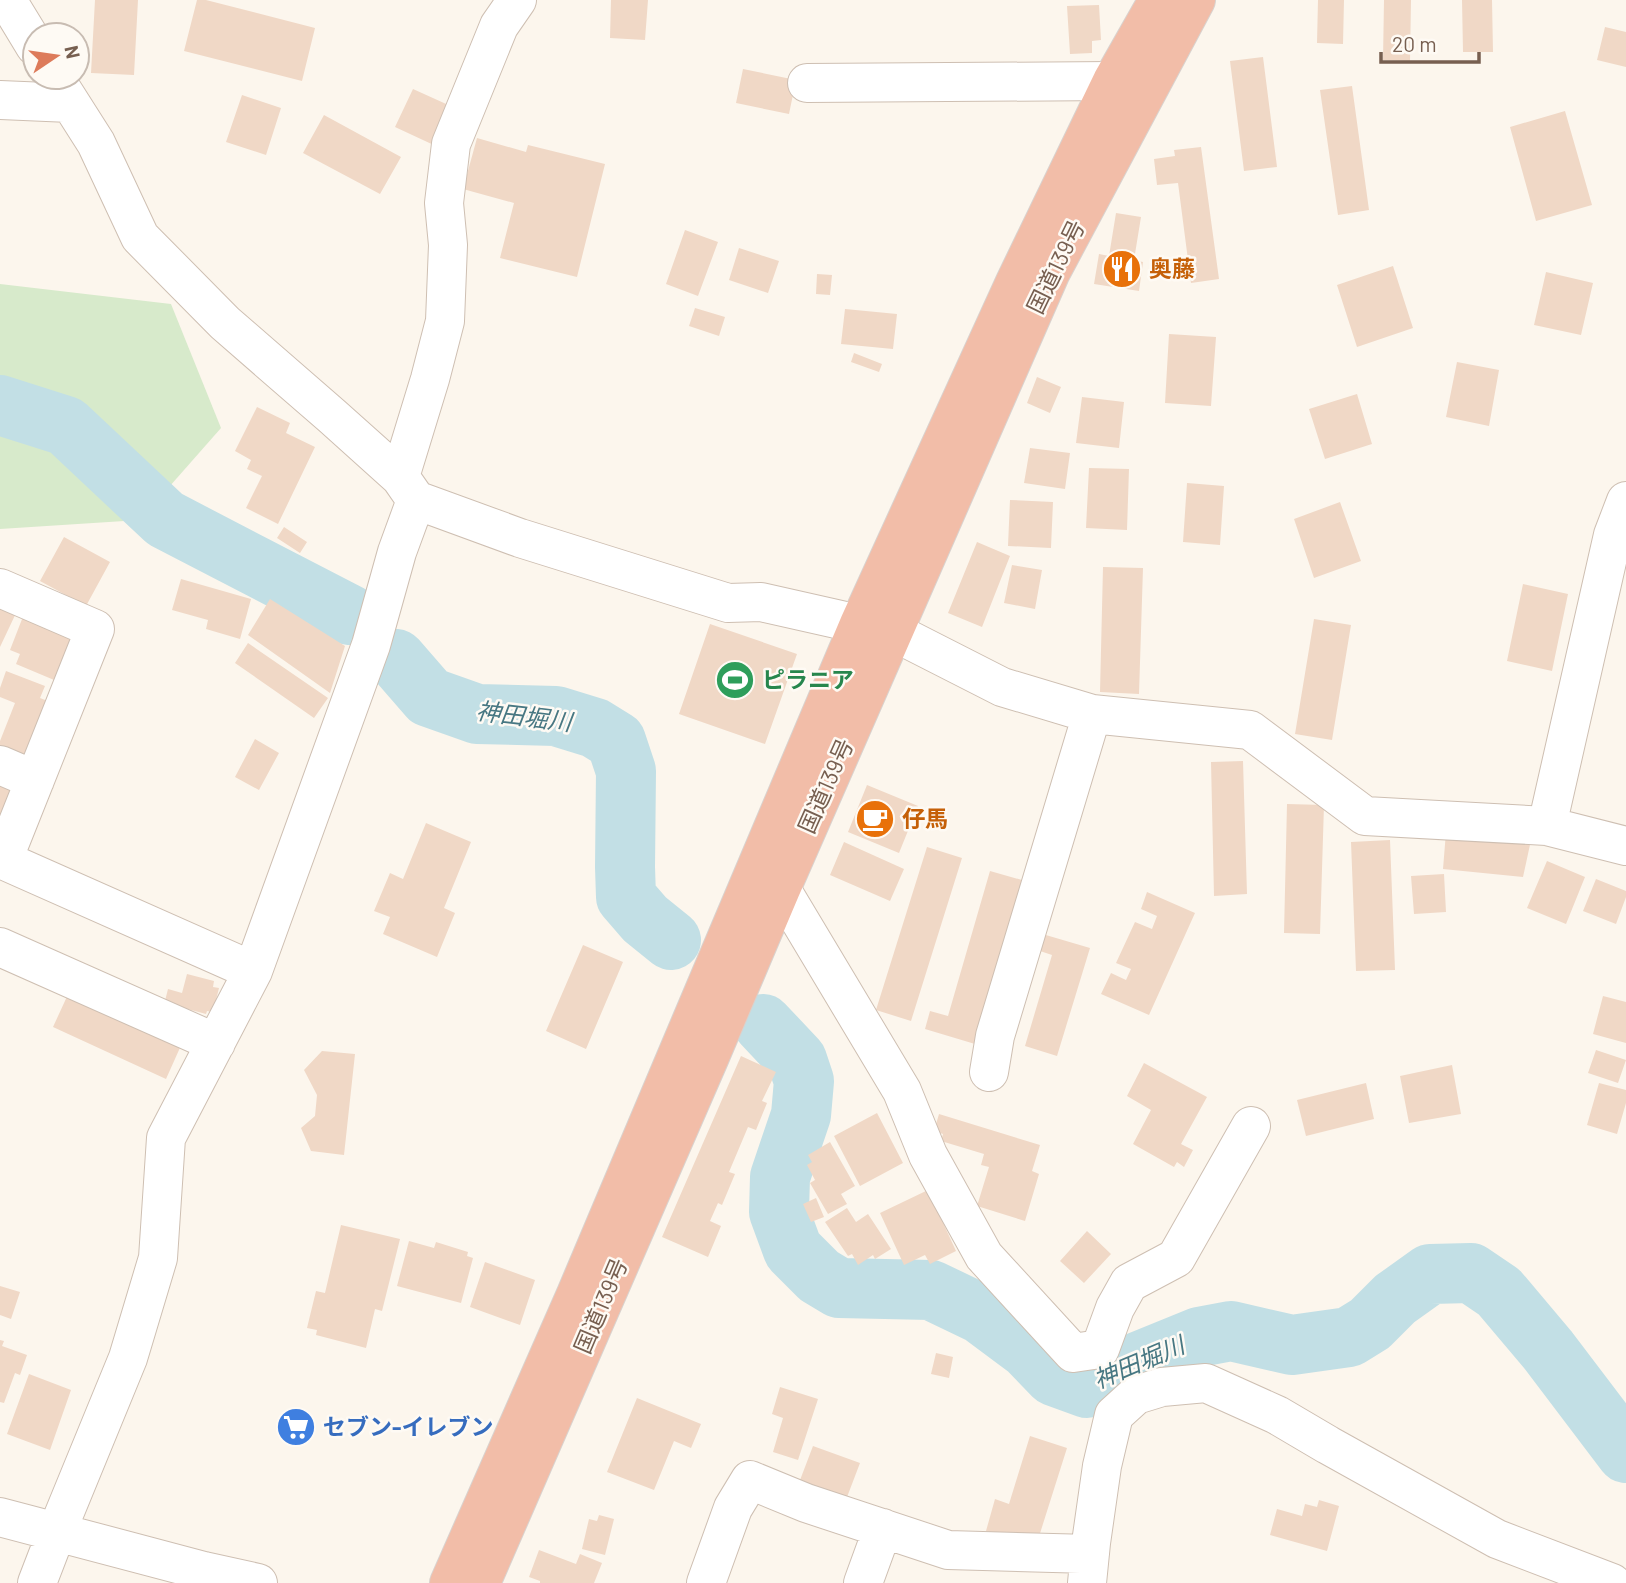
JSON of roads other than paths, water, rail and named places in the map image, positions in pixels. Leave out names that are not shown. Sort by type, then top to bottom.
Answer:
[{"type":"highway","name":"国道139号","points":[[481,1583],[781,889],[876,628],[1015,282],[1112,81],[1158,0]]},
{"type":"highway","name":"国道139号","points":[[449,1583],[876,628],[1051,272],[1196,0]]},
{"type":"street","points":[[8,0],[21,22]]},
{"type":"street","points":[[37,1583],[128,1358],[158,1258],[166,1138],[253,971],[371,645],[397,552],[430,379],[445,321],[449,245],[444,203],[451,144],[499,26],[517,0]]},
{"type":"street","points":[[807,83],[1112,81]]},
{"type":"street","points":[[0,100],[56,91]]},
{"type":"street","points":[[63,91],[96,143],[140,237],[225,323],[332,416],[408,488],[520,538],[728,603],[761,602],[876,628],[1002,687],[1092,714],[1250,730],[1365,816],[1547,826],[1626,846]]},
{"type":"street","points":[[1547,826],[1613,534],[1626,500]]},
{"type":"street","points":[[0,588],[95,629],[35,780],[3,850],[3,860],[253,971]]},
{"type":"street","points":[[989,1072],[995,1036],[1092,714]]},
{"type":"street","points":[[0,765],[35,780]]},
{"type":"street","points":[[781,889],[902,1091],[928,1155],[984,1256],[1073,1353],[1100,1349],[1115,1308],[1129,1283],[1176,1258],[1251,1125]]},
{"type":"street","points":[[0,947],[216,1042]]},
{"type":"street","points":[[706,1583],[733,1508],[750,1480],[806,1503],[948,1550],[1089,1568],[1102,1466],[1114,1415],[1136,1395],[1162,1387],[1206,1383],[1277,1415],[1497,1539],[1612,1583]]},
{"type":"street","points":[[0,1517],[258,1583]]},
{"type":"street","points":[[863,1583],[883,1528]]},
{"type":"waterway","name":"神田堀川","points":[[0,405],[66,426],[165,519],[350,615]]},
{"type":"waterway","name":"神田堀川","points":[[396,659],[429,697],[477,714],[556,716],[595,728],[616,741],[626,771],[626,897],[645,919],[671,940]]},
{"type":"waterway","name":"神田堀川","points":[[763,1024],[797,1060],[804,1081],[801,1115],[780,1177],[779,1212],[793,1250],[819,1276],[839,1288],[931,1290],[981,1314],[1028,1349],[1054,1376],[1087,1388],[1140,1361],[1199,1337],[1231,1331],[1292,1345],[1349,1337],[1370,1324],[1395,1299],[1430,1274],[1471,1273],[1499,1292],[1548,1350],[1626,1453]]},
{"type":"place","name":"奥藤","points":[[1122,269]]},
{"type":"place","name":"ピラニア","points":[[735,680]]},
{"type":"place","name":"仔馬","points":[[875,819]]},
{"type":"place","name":"セブン-イレブン","points":[[296,1427]]}]
